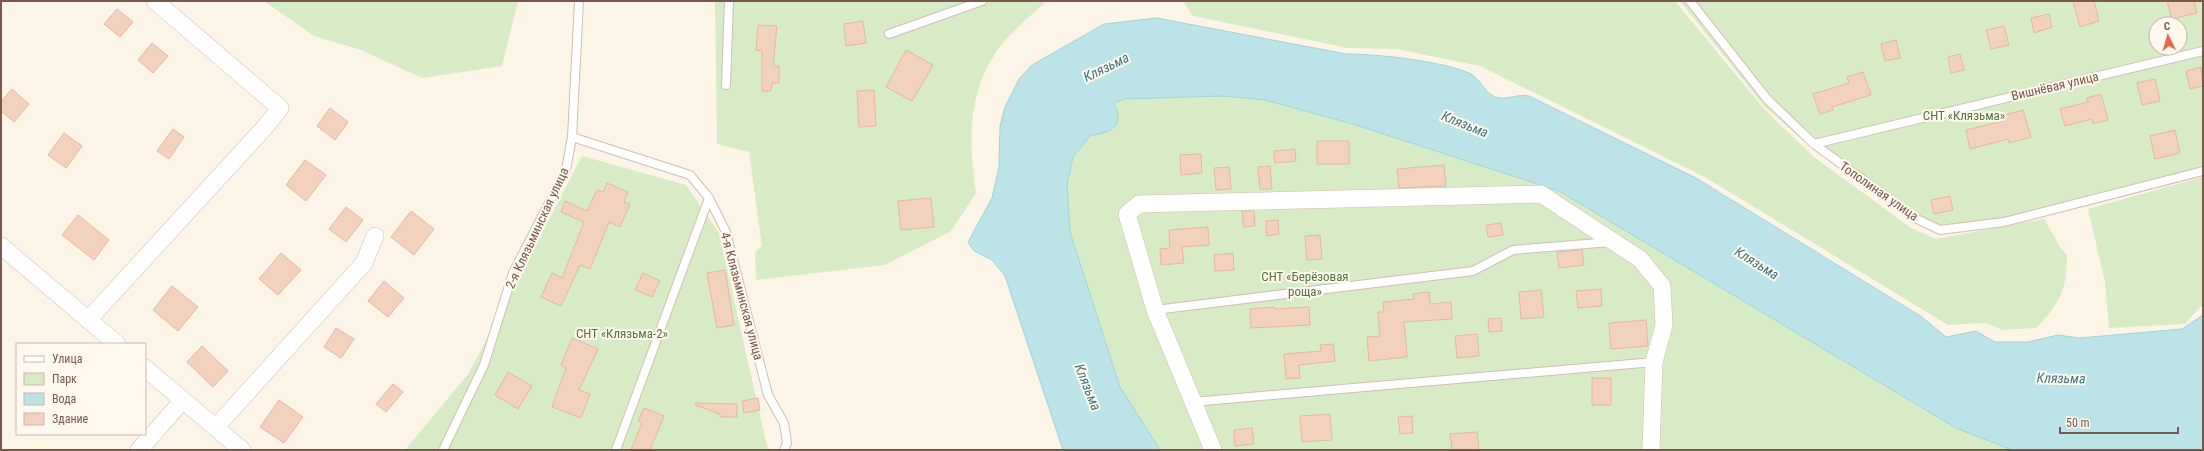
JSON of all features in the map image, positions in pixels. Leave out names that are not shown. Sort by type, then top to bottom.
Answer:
[{"type":"street","points":[[88,320],[260,132],[280,108],[155,1]]},
{"type":"street","points":[[1213,450],[1155,310],[1127,214],[1139,204],[1540,194],[1640,259],[1662,286],[1664,325],[1654,362],[1651,450]]},
{"type":"street","points":[[216,427],[364,263],[375,236]]},
{"type":"street","points":[[1,246],[116,343]]},
{"type":"street","points":[[146,369],[242,450]]},
{"type":"street","points":[[139,450],[183,400]]},
{"type":"lane","name":"2-я Клязьминская улица","points":[[443,450],[484,365],[513,273],[566,170],[572,137],[579,1]]},
{"type":"lane","points":[[726,85],[729,1]]},
{"type":"lane","points":[[889,34],[980,1]]},
{"type":"lane","name":"Тополиная улица","points":[[1690,1],[1766,99],[1814,144],[1915,218],[1940,230],[2004,222],[2203,170]]},
{"type":"lane","name":"Вишнёвая улица","points":[[1814,144],[2203,51]]},
{"type":"lane","name":"4-я Клязьминская улица","points":[[572,137],[690,175],[710,198],[726,232],[768,395],[784,423],[787,443],[784,450]]},
{"type":"lane","points":[[616,450],[710,198]]},
{"type":"lane","points":[[1155,310],[1473,271],[1513,250],[1613,242]]},
{"type":"lane","points":[[1192,402],[1654,362]]},
{"type":"green space","points":[[264,1],[518,1],[502,66],[422,78],[361,50],[314,36]]},
{"type":"green space","points":[[715,1],[1046,1],[1005,41],[995,54],[986,70],[979,87],[972,122],[972,157],[976,193],[951,231],[885,265],[756,280],[755,252],[762,246],[749,152],[717,144]]},
{"type":"green space","points":[[1183,1],[1675,1],[1764,109],[1814,157],[1911,228],[1936,239],[2044,219],[2060,247],[2067,255],[2064,287],[2051,311],[2036,328],[2002,330],[1985,323],[1948,325],[1705,177],[1480,66],[1396,49],[1348,48],[1193,16]]},
{"type":"green space","name":"СНТ «Клязьма»","points":[[1680,1],[2203,1],[2203,174],[2087,206],[2005,224],[1942,233],[1912,218],[1811,147],[1765,107]]},
{"type":"green space","name":"СНТ «Берёзовая роща»","points":[[1224,96],[1265,100],[1353,124],[1559,191],[1956,428],[2012,450],[1160,450],[1120,387],[1070,232],[1067,184],[1073,157],[1090,135],[1110,131],[1117,124],[1118,113],[1114,103],[1124,99]]},
{"type":"green space","name":"СНТ «Клязьма-2»","points":[[582,156],[686,185],[719,233],[767,446],[770,450],[405,450],[469,373]]},
{"type":"green space","points":[[2203,177],[2203,306],[2199,308],[2185,324],[2109,328],[2105,282],[2088,209]]},
{"type":"water","name":"Клязьма","points":[[1157,18],[1346,54],[1375,55],[1442,65],[1473,75],[1494,97],[1503,98],[1529,96],[1696,178],[1922,317],[1946,337],[1976,331],[1995,342],[2028,342],[2058,335],[2079,338],[2182,329],[2203,315],[2203,450],[2012,450],[1956,428],[1559,191],[1353,124],[1265,100],[1224,96],[1124,99],[1114,103],[1118,113],[1117,124],[1110,131],[1090,136],[1073,157],[1067,184],[1070,232],[1120,387],[1160,450],[1063,450],[1005,276],[992,260],[974,251],[968,242],[992,198],[999,167],[1000,126],[1005,107],[1019,79],[1032,65],[1104,24]]},
{"type":"building","points":[[2073,1],[2094,1],[2099,21],[2080,27]]},
{"type":"building","points":[[2167,1],[2194,1],[2197,13],[2184,16],[2171,16]]},
{"type":"building","points":[[117,9],[133,22],[120,37],[104,24]]},
{"type":"building","points":[[2049,14],[2052,27],[2034,33],[2031,18]]},
{"type":"building","points":[[863,21],[866,43],[846,46],[844,24]]},
{"type":"building","points":[[758,25],[777,26],[773,66],[779,66],[779,83],[772,83],[771,91],[762,91],[762,51],[756,50]]},
{"type":"building","points":[[2004,26],[2009,45],[1991,49],[1986,30]]},
{"type":"building","points":[[1896,40],[1900,58],[1885,61],[1881,44]]},
{"type":"building","points":[[152,43],[168,56],[153,73],[138,60]]},
{"type":"building","points":[[906,50],[933,65],[912,101],[886,87]]},
{"type":"building","points":[[1960,54],[1964,70],[1951,73],[1948,57]]},
{"type":"building","points":[[2201,67],[2203,86],[2190,89],[2186,71]]},
{"type":"building","points":[[1863,72],[1871,95],[1832,107],[1833,110],[1820,114],[1813,94],[1849,83],[1847,77]]},
{"type":"building","points":[[2155,79],[2160,101],[2142,105],[2137,83]]},
{"type":"building","points":[[12,89],[29,104],[14,122],[1,111],[1,102]]},
{"type":"building","points":[[874,90],[876,126],[859,127],[857,91]]},
{"type":"building","points":[[2101,94],[2108,120],[2093,124],[2092,119],[2065,126],[2060,109],[2088,102],[2087,98]]},
{"type":"building","points":[[330,108],[348,122],[335,140],[317,126]]},
{"type":"building","points":[[2023,110],[2031,137],[2009,143],[2008,139],[1970,149],[1966,130],[2003,121],[2002,116]]},
{"type":"building","points":[[173,129],[184,137],[169,159],[157,151]]},
{"type":"building","points":[[2175,130],[2180,153],[2155,159],[2150,136]]},
{"type":"building","points":[[64,133],[82,146],[66,168],[48,155]]},
{"type":"building","points":[[1317,141],[1349,141],[1349,164],[1317,164]]},
{"type":"building","points":[[1295,149],[1296,161],[1275,163],[1274,151]]},
{"type":"building","points":[[1201,154],[1202,173],[1181,175],[1180,155]]},
{"type":"building","points":[[305,160],[326,175],[306,201],[286,185]]},
{"type":"building","points":[[1444,165],[1446,186],[1399,188],[1397,169]]},
{"type":"building","points":[[1270,166],[1272,189],[1260,189],[1258,167]]},
{"type":"building","points":[[1229,167],[1231,189],[1216,190],[1214,168]]},
{"type":"building","points":[[607,183],[628,192],[624,202],[630,204],[620,227],[609,222],[590,269],[580,265],[561,306],[541,297],[552,273],[562,278],[584,222],[561,212],[565,201],[587,211],[597,190],[603,192]]},
{"type":"building","points":[[1950,196],[1953,210],[1934,214],[1931,200]]},
{"type":"building","points":[[931,198],[934,227],[901,230],[898,201]]},
{"type":"building","points":[[346,207],[363,220],[346,242],[329,229]]},
{"type":"building","points":[[411,211],[434,229],[414,255],[391,237]]},
{"type":"building","points":[[1242,211],[1254,211],[1255,226],[1244,227]]},
{"type":"building","points":[[78,215],[109,240],[94,260],[62,235]]},
{"type":"building","points":[[1278,220],[1279,234],[1267,236],[1266,221]]},
{"type":"building","points":[[1501,223],[1503,235],[1488,237],[1486,225]]},
{"type":"building","points":[[1208,227],[1209,245],[1182,247],[1184,263],[1161,265],[1160,249],[1170,248],[1169,230]]},
{"type":"building","points":[[1320,235],[1322,259],[1307,260],[1305,236]]},
{"type":"building","points":[[1582,250],[1584,265],[1559,268],[1557,252]]},
{"type":"building","points":[[281,253],[301,270],[278,295],[259,279]]},
{"type":"building","points":[[1233,253],[1234,270],[1215,271],[1214,255]]},
{"type":"building","points":[[725,270],[734,325],[717,328],[707,273]]},
{"type":"building","points":[[643,273],[660,281],[652,297],[635,290]]},
{"type":"building","points":[[384,281],[404,298],[388,317],[368,301]]},
{"type":"building","points":[[172,286],[198,307],[178,331],[153,310]]},
{"type":"building","points":[[1601,289],[1602,306],[1578,308],[1576,291]]},
{"type":"building","points":[[1541,290],[1544,317],[1521,319],[1519,292]]},
{"type":"building","points":[[1429,292],[1430,304],[1451,302],[1452,319],[1404,322],[1407,357],[1369,361],[1367,337],[1380,336],[1378,312],[1384,312],[1383,302],[1414,299],[1413,294]]},
{"type":"building","points":[[1274,307],[1274,309],[1309,307],[1310,325],[1251,328],[1250,309]]},
{"type":"building","points":[[1501,318],[1502,331],[1489,332],[1488,319]]},
{"type":"building","points":[[1646,320],[1648,346],[1611,349],[1609,323]]},
{"type":"building","points":[[336,328],[354,339],[341,358],[324,347]]},
{"type":"building","points":[[1477,334],[1479,356],[1457,358],[1455,336]]},
{"type":"building","points":[[572,338],[598,349],[579,390],[590,394],[581,418],[552,407],[566,368],[561,365]]},
{"type":"building","points":[[1333,344],[1335,361],[1299,365],[1300,378],[1286,379],[1284,354],[1321,351],[1320,345]]},
{"type":"building","points":[[202,346],[228,371],[213,387],[187,362]]},
{"type":"building","points":[[508,372],[532,386],[518,409],[495,395]]},
{"type":"building","points":[[1592,378],[1611,378],[1611,405],[1592,405]]},
{"type":"building","points":[[393,384],[403,392],[386,412],[376,404]]},
{"type":"building","points":[[758,398],[760,410],[744,413],[742,401]]},
{"type":"building","points":[[279,400],[303,417],[284,443],[260,427]]},
{"type":"building","points":[[696,403],[737,404],[737,417],[720,417],[720,414],[695,405]]},
{"type":"building","points":[[644,408],[664,416],[650,450],[631,450],[642,423],[638,421]]},
{"type":"building","points":[[1330,414],[1332,440],[1302,442],[1300,416]]},
{"type":"building","points":[[1412,416],[1413,433],[1400,434],[1398,417]]},
{"type":"building","points":[[1252,428],[1254,444],[1235,446],[1234,430]]},
{"type":"building","points":[[1477,432],[1479,450],[1452,450],[1450,434]]}]
